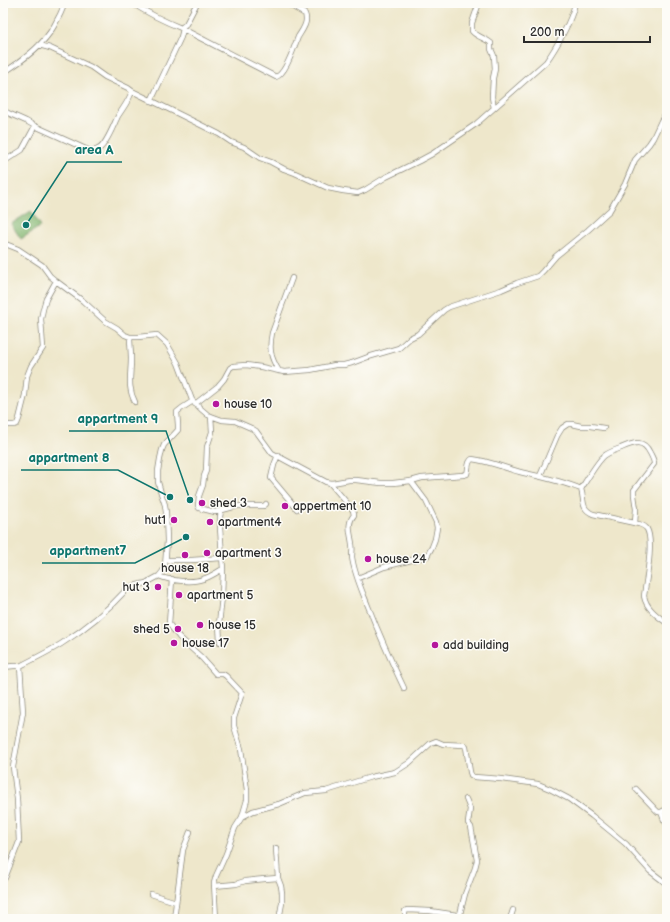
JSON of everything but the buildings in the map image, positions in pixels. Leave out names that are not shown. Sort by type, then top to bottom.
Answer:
[{"type":"street","points":[[3,73],[18,63],[39,45],[54,27],[66,3]]},
{"type":"street","points":[[132,3],[276,77],[282,73],[306,21],[305,14],[286,3]]},
{"type":"street","points":[[151,100],[181,36],[182,28],[186,24],[197,3]]},
{"type":"street","points":[[480,3],[472,23],[472,31],[475,35],[491,43],[494,56],[492,97],[494,108]]},
{"type":"street","points":[[39,45],[50,48],[91,67],[105,77],[128,88],[132,92],[220,134],[231,142],[244,147],[260,158],[328,188],[355,193],[364,190],[386,176],[432,154],[476,124],[546,62],[560,40],[576,3]]},
{"type":"street","points":[[3,110],[8,114],[93,151],[98,150],[106,140],[132,92]]},
{"type":"street","points":[[3,668],[20,666],[60,645],[80,632],[97,618],[127,589],[146,583],[159,576],[163,571],[166,560],[167,541],[166,509],[158,482],[158,471],[164,445],[178,430],[177,412],[218,386],[232,366],[261,367],[284,372],[300,372],[335,365],[344,365],[399,348],[410,338],[418,334],[449,306],[488,295],[538,276],[556,256],[610,210],[625,184],[635,160],[649,144],[667,112]]},
{"type":"street","points":[[3,162],[22,150],[35,126]]},
{"type":"street","points":[[3,242],[18,249],[42,265],[50,276],[83,301],[105,321],[117,328],[125,336],[157,335],[167,344],[178,363],[194,402],[208,415],[251,428],[256,431],[272,453],[278,455],[294,466],[330,483],[354,510],[354,515],[351,518],[350,523],[352,558],[360,586],[382,641],[404,688]]},
{"type":"street","points":[[279,371],[272,359],[270,349],[272,332],[292,278]]},
{"type":"street","points":[[3,425],[17,424],[20,419],[27,376],[31,366],[43,348],[41,319],[43,309],[46,299],[56,281]]},
{"type":"street","points":[[130,337],[130,389],[135,402]]},
{"type":"street","points":[[211,416],[212,432],[207,447],[206,471],[202,491],[199,496],[199,508],[214,512],[237,506],[264,506],[266,504]]},
{"type":"street","points":[[540,476],[557,436],[562,428],[568,424],[604,428]]},
{"type":"street","points":[[635,523],[636,509],[634,490],[654,464],[654,460],[649,450],[644,444],[640,443],[615,450],[604,456],[599,461],[581,489],[584,508],[588,512],[635,523],[647,528],[650,540],[650,550],[644,596],[645,602],[648,608],[667,623]]},
{"type":"street","points":[[278,455],[274,464],[271,478],[296,509]]},
{"type":"street","points":[[330,483],[348,480],[393,483],[422,478],[463,475],[467,474],[469,469],[468,464],[472,459],[485,461],[540,476],[581,489]]},
{"type":"street","points":[[358,578],[384,567],[427,556],[432,547],[437,528],[436,522],[426,501],[411,481]]},
{"type":"street","points":[[220,642],[219,618],[222,597],[223,569],[220,528],[221,511]]},
{"type":"street","points":[[166,560],[222,558]]},
{"type":"street","points":[[159,576],[172,580],[202,580],[223,569]]},
{"type":"street","points":[[172,580],[168,624],[179,638],[202,658],[216,674],[226,676],[242,693],[234,718],[234,726],[241,749],[247,800],[242,817],[231,837],[226,854],[216,876],[214,886],[216,919]]},
{"type":"street","points":[[3,880],[19,844],[17,799],[13,767],[23,712],[20,666]]},
{"type":"street","points":[[242,817],[253,811],[279,804],[305,793],[326,791],[371,777],[394,772],[409,763],[431,743],[458,744],[466,747],[471,775],[474,777],[538,784],[569,799],[626,844],[650,871],[667,884]]},
{"type":"street","points":[[636,789],[658,812],[661,812],[667,824]]},
{"type":"street","points":[[405,919],[405,911],[407,910],[430,911],[457,915],[460,914],[465,894],[477,860],[471,827],[468,823],[470,809],[466,799]]},
{"type":"street","points":[[661,812],[667,809]]},
{"type":"street","points":[[174,919],[183,850],[190,832]]},
{"type":"street","points":[[276,848],[278,878],[282,893],[280,914]]},
{"type":"street","points":[[214,886],[278,878]]},
{"type":"street","points":[[151,894],[176,902]]},
{"type":"street","points":[[510,919],[513,910]]},
{"type":"green space","points":[[31,211],[41,226],[21,239],[11,224]]},
{"type":"place","name":"area A","points":[[26,225]]},
{"type":"place","name":"house 10","points":[[216,404]]},
{"type":"place","name":"appartment 8","points":[[170,497]]},
{"type":"place","name":"appartment 9","points":[[190,500]]},
{"type":"place","name":"shed 3","points":[[202,503]]},
{"type":"place","name":"appertment 10","points":[[285,506]]},
{"type":"place","name":"hut1","points":[[174,520]]},
{"type":"place","name":"apartment4","points":[[210,522]]},
{"type":"place","name":"appartment7","points":[[186,537]]},
{"type":"place","name":"apartment 3","points":[[207,553]]},
{"type":"place","name":"house 18","points":[[185,555]]},
{"type":"place","name":"house 24","points":[[368,559]]},
{"type":"place","name":"hut 3","points":[[158,587]]},
{"type":"place","name":"apartment 5","points":[[179,595]]},
{"type":"place","name":"house 15","points":[[200,625]]},
{"type":"place","name":"shed 5","points":[[178,629]]},
{"type":"place","name":"house 17","points":[[174,643]]},
{"type":"place","name":"add building","points":[[435,645]]}]
